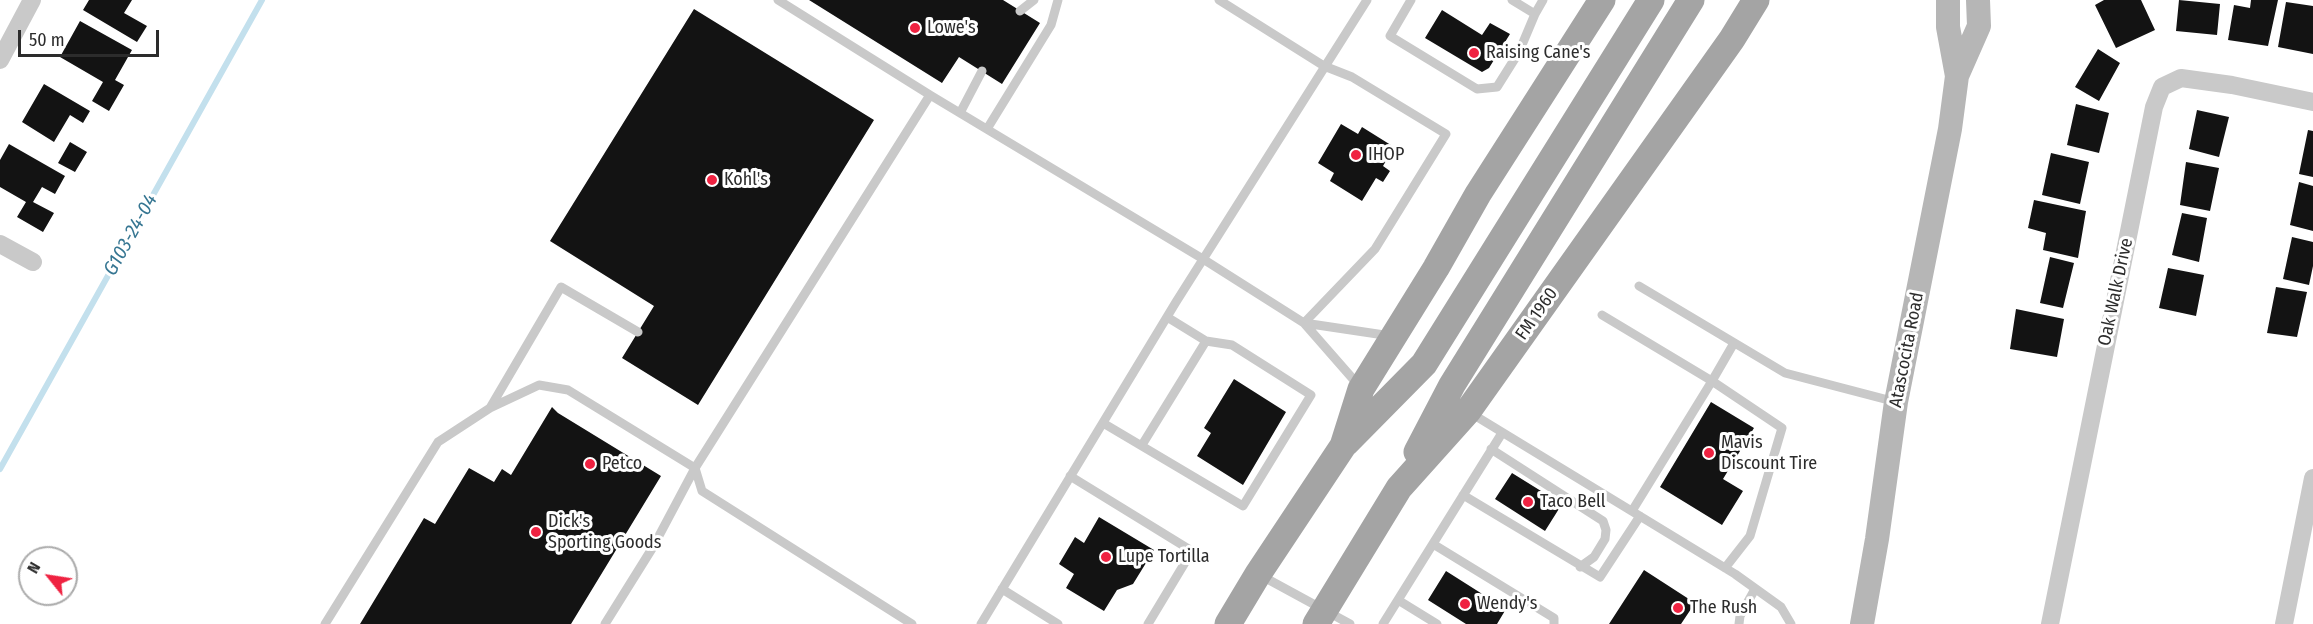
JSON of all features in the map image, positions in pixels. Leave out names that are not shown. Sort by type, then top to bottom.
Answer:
[{"type":"main road","points":[[1343,446],[1361,389],[1436,268],[1478,194],[1602,0]]},
{"type":"main road","points":[[1228,624],[1258,574],[1343,446],[1424,364],[1651,0]]},
{"type":"main road","points":[[1399,488],[1452,385],[1691,0]]},
{"type":"main road","name":"FM 1960","points":[[1320,617],[1399,488],[1468,411],[1732,39],[1756,0]]},
{"type":"main road","name":"Atascocita Road","points":[[1948,0],[1948,27],[1957,76]]},
{"type":"main road","name":"Atascocita Road","points":[[1862,624],[1877,539],[1896,402],[1950,129],[1957,76],[1979,26],[1978,0]]},
{"type":"street","points":[[0,60],[32,0]]},
{"type":"street","name":"Oak Walk Drive","points":[[2050,624],[2154,107],[2162,87],[2181,78],[2287,95],[2313,102]]},
{"type":"street","points":[[0,244],[33,262]]},
{"type":"street","points":[[2284,624],[2313,478]]},
{"type":"lane","points":[[778,0],[1304,323],[1361,389]]},
{"type":"lane","points":[[1020,10],[1034,0]]},
{"type":"lane","points":[[987,129],[1051,25],[1058,0]]},
{"type":"lane","points":[[1219,0],[1324,66],[1352,77],[1446,134],[1375,249],[1304,323]]},
{"type":"lane","points":[[981,624],[1167,317],[1367,0]]},
{"type":"lane","points":[[1411,0],[1390,36],[1477,89],[1497,87],[1519,52],[1534,14],[1543,0]]},
{"type":"lane","points":[[1512,0],[1534,14]]},
{"type":"lane","points":[[960,113],[982,71]]},
{"type":"lane","points":[[605,624],[652,547],[695,468],[930,95]]},
{"type":"lane","points":[[1639,286],[1785,373],[1896,402]]},
{"type":"lane","points":[[490,408],[561,287],[638,332]]},
{"type":"lane","points":[[1602,315],[1712,381],[1782,428],[1750,536],[1725,568]]},
{"type":"lane","points":[[1103,423],[1243,506],[1311,394],[1232,345],[1206,341],[1167,317]]},
{"type":"lane","points":[[1304,323],[1393,336]]},
{"type":"lane","points":[[1142,445],[1206,341]]},
{"type":"lane","points":[[1463,495],[1580,567],[1596,576],[1602,576],[1734,343]]},
{"type":"lane","points":[[325,624],[438,442],[490,408],[539,385],[568,390],[695,468],[702,491],[912,624]]},
{"type":"lane","points":[[1468,411],[1725,568],[1781,607],[1791,624]]},
{"type":"lane","points":[[1383,624],[1502,433]]},
{"type":"lane","points":[[1491,449],[1603,521],[1606,530],[1605,539],[1594,557],[1580,567]]},
{"type":"lane","points":[[1070,476],[1192,551],[1148,624]]},
{"type":"lane","points":[[1433,544],[1554,618],[1554,624]]},
{"type":"lane","points":[[1258,574],[1320,617],[1350,624]]},
{"type":"lane","points":[[1002,589],[1058,624]]},
{"type":"lane","points":[[1739,624],[1740,616],[1755,589]]},
{"type":"lane","points":[[1398,600],[1437,624]]},
{"type":"building","points":[[89,0],[132,0],[124,13],[147,26],[137,42],[83,10]]},
{"type":"building","name":"Lowe's","points":[[809,0],[1003,0],[1040,23],[1002,84],[959,57],[942,83]]},
{"type":"building","points":[[2104,0],[2141,0],[2155,30],[2116,48],[2095,5]]},
{"type":"building","points":[[2179,0],[2220,4],[2217,35],[2176,31]]},
{"type":"building","points":[[2251,0],[2278,0],[2268,46],[2228,40],[2234,5],[2250,8]]},
{"type":"building","points":[[2286,2],[2313,6],[2313,54],[2278,47]]},
{"type":"building","name":"Kohl's","points":[[694,9],[874,120],[698,405],[622,358],[654,306],[550,241]]},
{"type":"building","name":"Raising Cane's","points":[[1442,10],[1482,35],[1490,23],[1510,34],[1489,68],[1482,72],[1425,38]]},
{"type":"building","points":[[80,21],[132,50],[115,80],[124,85],[109,111],[92,101],[103,82],[60,57]]},
{"type":"building","points":[[2098,49],[2120,63],[2099,101],[2075,87]]},
{"type":"building","points":[[44,84],[90,111],[83,123],[70,115],[54,142],[22,122]]},
{"type":"building","points":[[2076,104],[2109,113],[2099,153],[2067,145]]},
{"type":"building","points":[[2197,110],[2229,117],[2219,157],[2189,149]]},
{"type":"building","name":"IHOP","points":[[1341,124],[1358,134],[1362,127],[1394,147],[1383,166],[1390,171],[1383,182],[1376,178],[1362,201],[1330,181],[1334,173],[1318,163]]},
{"type":"building","points":[[2308,130],[2313,131],[2313,177],[2299,174]]},
{"type":"building","points":[[70,142],[87,152],[75,172],[58,163]]},
{"type":"building","points":[[9,144],[65,176],[55,194],[42,187],[33,202],[54,213],[43,232],[17,217],[26,202],[0,187],[0,160]]},
{"type":"building","points":[[2051,153],[2089,162],[2080,204],[2042,195]]},
{"type":"building","points":[[2186,162],[2219,168],[2210,211],[2180,205]]},
{"type":"building","points":[[2299,182],[2313,186],[2313,231],[2290,225]]},
{"type":"building","points":[[2034,200],[2086,211],[2078,258],[2043,250],[2046,233],[2028,228]]},
{"type":"building","points":[[2182,213],[2207,218],[2199,262],[2172,255]]},
{"type":"building","points":[[2292,237],[2313,242],[2313,266],[2309,285],[2283,279]]},
{"type":"building","points":[[2050,257],[2074,263],[2063,308],[2040,303]]},
{"type":"building","points":[[2168,268],[2204,275],[2196,316],[2159,308]]},
{"type":"building","points":[[2276,287],[2307,292],[2297,337],[2267,333]]},
{"type":"building","points":[[2016,309],[2064,319],[2057,357],[2010,349]]},
{"type":"building","points":[[1234,379],[1286,412],[1243,485],[1197,456],[1211,433],[1204,428]]},
{"type":"building","name":"Mavis Discount Tire","points":[[1711,402],[1754,428],[1723,479],[1743,491],[1722,525],[1660,487]]},
{"type":"building","points":[[552,407],[558,413],[661,476],[571,624],[360,624],[424,518],[435,524],[469,468],[494,482],[502,469],[511,475]]},
{"type":"building","points":[[1512,473],[1562,504],[1545,531],[1495,499]]},
{"type":"building","name":"Lupe Tortilla","points":[[1099,517],[1154,550],[1133,584],[1117,590],[1104,611],[1066,588],[1074,574],[1059,564],[1075,537],[1084,543]]},
{"type":"building","points":[[1644,570],[1695,603],[1681,624],[1609,624]]},
{"type":"building","points":[[1446,571],[1506,609],[1497,624],[1466,624],[1428,600]]},
{"type":"waterway","name":"G103-24-04","points":[[0,469],[262,0]]},
{"type":"place","name":"Lowe's","points":[[915,28]]},
{"type":"place","name":"Raising Cane's","points":[[1474,53]]},
{"type":"place","name":"IHOP","points":[[1356,155]]},
{"type":"place","name":"Kohl's","points":[[712,180]]},
{"type":"place","name":"Mavis Discount Tire","points":[[1709,453]]},
{"type":"place","name":"Petco","points":[[590,464]]},
{"type":"place","name":"Taco Bell","points":[[1528,502]]},
{"type":"place","name":"Dick's Sporting Goods","points":[[536,532]]},
{"type":"place","name":"Lupe Tortilla","points":[[1106,557]]},
{"type":"place","name":"Wendy's","points":[[1465,604]]},
{"type":"place","name":"The Rush","points":[[1678,608]]}]
